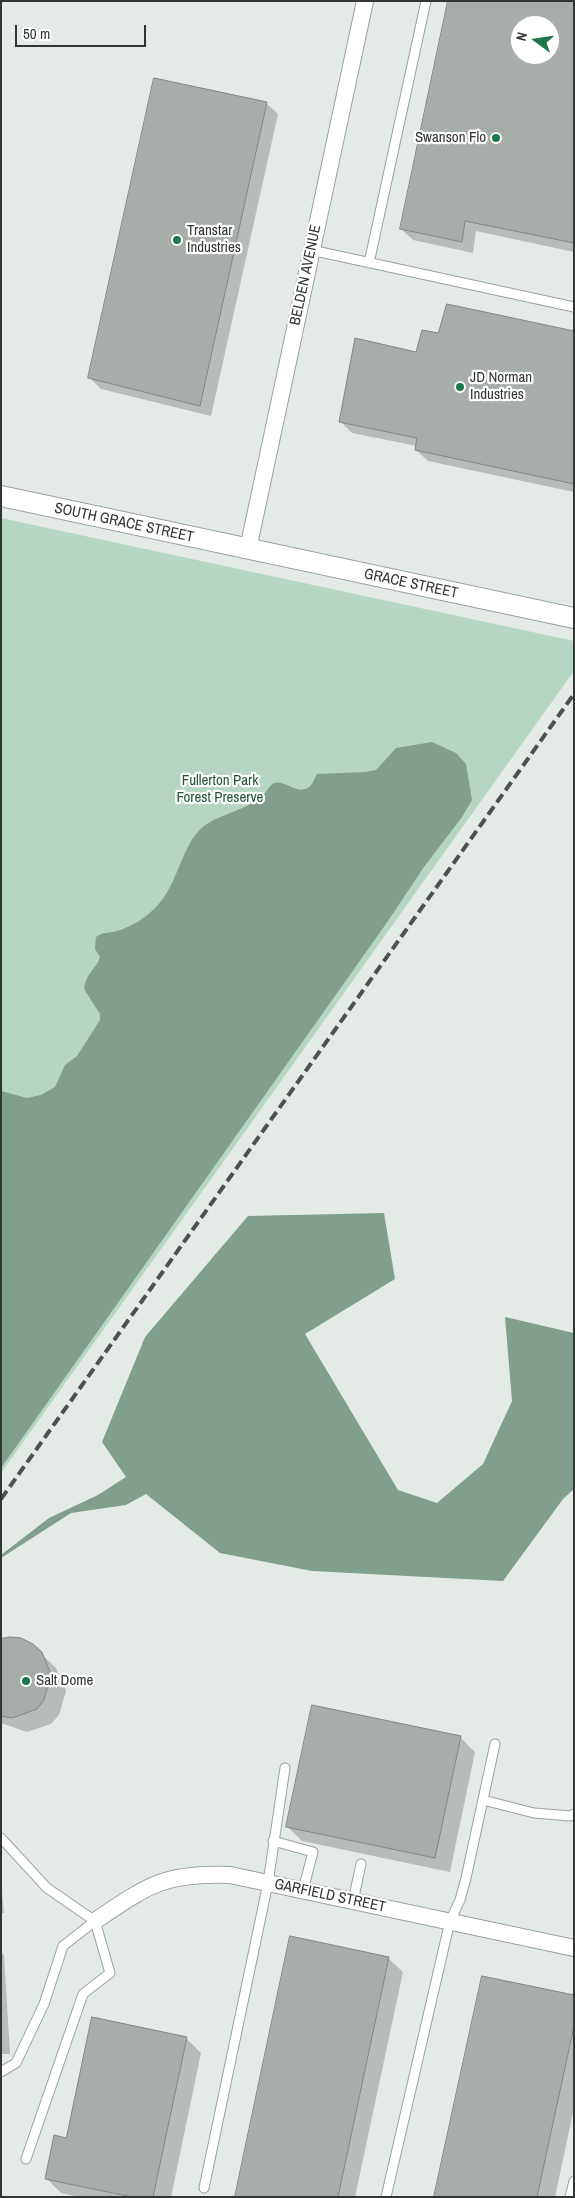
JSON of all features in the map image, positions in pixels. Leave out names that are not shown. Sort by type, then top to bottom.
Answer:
[{"type":"street","name":"BELDEN AVENUE","points":[[248,549],[365,1]]},
{"type":"street","name":"SOUTH GRACE STREET","points":[[1,496],[248,549]]},
{"type":"street","name":"GRACE STREET","points":[[248,549],[574,618]]},
{"type":"street","name":"GARFIELD STREET","points":[[95,1921],[144,1888],[161,1881],[206,1874],[230,1875],[574,1948]]},
{"type":"lane","points":[[369,263],[426,1]]},
{"type":"lane","points":[[311,250],[574,307]]},
{"type":"lane","points":[[386,2197],[450,1921],[460,1900],[466,1878],[495,1744]]},
{"type":"lane","points":[[204,2188],[268,1883],[285,1768]]},
{"type":"lane","points":[[483,1800],[534,1813],[570,1816],[574,1814]]},
{"type":"lane","points":[[1,1838],[47,1888],[95,1921],[110,1973],[83,1994],[26,2160]]},
{"type":"lane","points":[[273,1841],[313,1852],[303,1890]]},
{"type":"lane","points":[[353,1901],[361,1864]]},
{"type":"lane","points":[[1,2072],[16,2063],[44,2004],[63,1946],[95,1921]]},
{"type":"lane","points":[[570,2197],[574,2181]]},
{"type":"green space","name":"Fullerton Park Forest Preserve","points":[[1,518],[574,641],[574,671],[1,1473]]},
{"type":"shaded area","points":[[432,742],[456,753],[466,764],[472,800],[462,817],[424,867],[388,921],[1,1468],[1,1091],[27,1098],[41,1095],[55,1087],[65,1065],[77,1056],[100,1020],[100,1014],[84,989],[89,974],[100,957],[95,949],[96,937],[134,924],[158,905],[171,886],[190,843],[204,826],[250,804],[264,794],[274,783],[303,790],[312,784],[317,774],[376,770],[396,748]]},
{"type":"shaded area","points":[[384,1213],[395,1279],[305,1334],[398,1490],[437,1503],[483,1464],[512,1401],[505,1317],[574,1333],[574,1489],[563,1499],[503,1581],[312,1571],[220,1553],[146,1494],[126,1505],[71,1513],[1,1558],[1,1555],[49,1518],[98,1495],[126,1477],[102,1442],[145,1337],[248,1216]]},
{"type":"building","name":"Swanson Flo","points":[[448,1],[574,1],[574,243],[465,221],[462,242],[400,229]]},
{"type":"building","name":"Transtar Industries","points":[[154,78],[267,102],[200,406],[88,378]]},
{"type":"building","name":"JD Norman Industries","points":[[447,304],[574,331],[574,484],[415,450],[417,438],[339,422],[355,338],[416,352],[422,330],[438,333]]},
{"type":"building","name":"Salt Dome","points":[[9,1637],[21,1638],[33,1644],[42,1652],[51,1675],[44,1700],[37,1709],[12,1718],[1,1716],[1,1639]]},
{"type":"building","points":[[312,1705],[461,1736],[435,1858],[286,1827]]},
{"type":"building","points":[[290,1936],[389,1957],[338,2197],[235,2197]]},
{"type":"building","points":[[482,1976],[574,1995],[574,2026],[537,2197],[434,2197]]},
{"type":"building","points":[[92,2017],[187,2037],[153,2197],[132,2197],[45,2179],[54,2135],[66,2138]]},
{"type":"railway","points":[[1,1499],[574,694]]},
{"type":"place","name":"Swanson Flo","points":[[496,138]]},
{"type":"place","name":"Transtar Industries","points":[[177,240]]},
{"type":"place","name":"JD Norman Industries","points":[[460,387]]},
{"type":"place","name":"Salt Dome","points":[[26,1681]]}]
